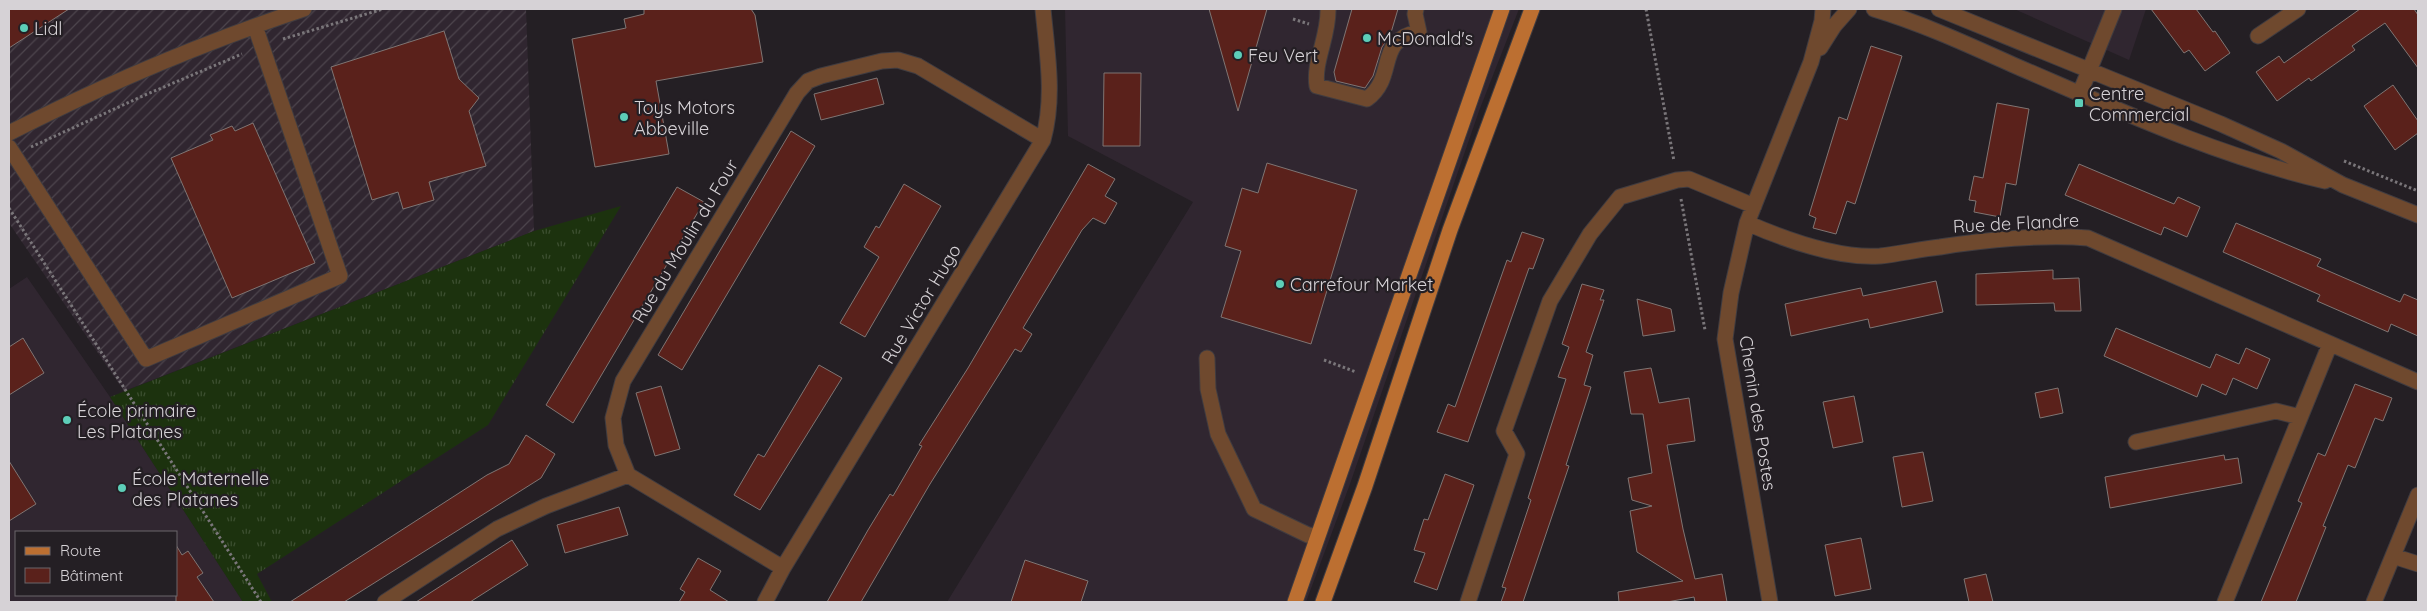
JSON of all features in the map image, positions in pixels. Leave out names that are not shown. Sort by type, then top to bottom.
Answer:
[{"type":"main road","points":[[1295,602],[1502,9]]},
{"type":"main road","points":[[1323,602],[1365,486],[1450,230],[1532,9]]},
{"type":"street","points":[[9,133],[139,70],[304,9]]},
{"type":"street","name":"Rue Victor Hugo","points":[[765,602],[1043,140],[1049,118],[1051,95],[1043,9]]},
{"type":"street","points":[[1328,9],[1323,50],[1315,73],[1317,86],[1367,99],[1378,90],[1394,43],[1405,35],[1419,32],[1415,14],[1416,9]]},
{"type":"street","name":"Chemin des Postes","points":[[1770,602],[1725,339],[1731,294],[1747,224],[1811,62],[1822,21],[1823,9]]},
{"type":"street","name":"Chemin des Postes","points":[[1811,62],[1834,26],[1849,9]]},
{"type":"street","points":[[1874,9],[1910,20],[2232,156],[2344,185]]},
{"type":"street","points":[[1940,9],[2089,72],[2221,124],[2281,151],[2344,185],[2418,215]]},
{"type":"street","points":[[2080,93],[2114,9]]},
{"type":"street","points":[[2258,36],[2298,9]]},
{"type":"street","points":[[12,151],[146,360],[340,276],[255,26]]},
{"type":"street","name":"Rue du Moulin du Four","points":[[628,475],[616,445],[613,418],[623,381],[797,94],[808,82],[821,76],[882,61],[898,60],[918,66],[1043,140]]},
{"type":"street","points":[[1468,602],[1518,454],[1504,431],[1550,301],[1590,234],[1620,197],[1677,180],[1689,179],[1698,182],[1754,206]]},
{"type":"street","name":"Rue de Flandre","points":[[1747,224],[1830,251],[1878,256],[1943,246],[2054,237],[2088,238],[2418,382]]},
{"type":"street","points":[[2225,602],[2330,344]]},
{"type":"street","points":[[1207,358],[1208,389],[1218,434],[1254,509],[1308,535],[1317,536]]},
{"type":"street","points":[[2136,442],[2276,411],[2300,417]]},
{"type":"street","points":[[385,602],[497,529],[546,506],[628,475],[784,568]]},
{"type":"street","points":[[2374,602],[2418,495]]},
{"type":"street","points":[[2394,556],[2418,564]]},
{"type":"path","points":[[12,151],[261,46],[383,9]]},
{"type":"path","points":[[9,208],[261,602]]},
{"type":"shaded area","points":[[9,9],[526,9],[534,231],[124,391],[9,223]]},
{"type":"shaded area","points":[[1065,9],[1519,9],[1479,111],[1350,484],[1306,602],[947,602],[1193,202],[1068,136]]},
{"type":"shaded area","points":[[2014,9],[2146,9],[2129,60]]},
{"type":"shaded area","points":[[27,277],[110,397],[243,602],[9,602],[9,289]]},
{"type":"green space","points":[[621,206],[488,425],[257,574],[272,602],[243,602],[110,397],[534,231]]},
{"type":"building","name":"Lidl","points":[[9,9],[69,9],[9,48]]},
{"type":"building","name":"Toys Motors Abbeville","points":[[644,9],[751,9],[755,15],[763,62],[656,81],[669,154],[595,167],[572,39],[626,28],[624,19],[644,14]]},
{"type":"building","name":"Feu Vert","points":[[1209,9],[1267,9],[1238,111]]},
{"type":"building","name":"McDonald's","points":[[1352,9],[1398,9],[1390,36],[1382,47],[1373,76],[1365,88],[1336,81],[1334,72]]},
{"type":"building","points":[[2151,9],[2196,9],[2213,32],[2215,31],[2230,53],[2205,71],[2189,50],[2184,53]]},
{"type":"building","points":[[2360,9],[2414,9],[2418,15],[2418,68],[2385,23],[2352,46],[2355,50],[2311,81],[2309,78],[2277,101],[2256,72],[2279,56],[2284,63]]},
{"type":"building","points":[[444,31],[459,79],[479,98],[469,111],[486,166],[429,182],[434,200],[403,209],[398,192],[372,200],[331,67]]},
{"type":"building","points":[[1871,46],[1902,56],[1855,204],[1847,201],[1836,234],[1813,228],[1816,218],[1809,215],[1839,117],[1847,120]]},
{"type":"building","points":[[1104,73],[1141,73],[1140,146],[1103,146]]},
{"type":"building","points":[[877,78],[884,104],[821,120],[814,94]]},
{"type":"building","points":[[2393,85],[2418,121],[2418,133],[2395,150],[2364,106]]},
{"type":"building","points":[[1997,103],[2029,109],[2016,185],[2006,183],[2000,217],[1974,212],[1976,201],[1969,200],[1974,176],[1983,178]]},
{"type":"building","points":[[253,123],[315,263],[232,298],[171,158],[213,140],[210,135],[232,126],[235,131]]},
{"type":"building","points":[[791,131],[815,146],[682,370],[658,355]]},
{"type":"building","name":"Carrefour Market","points":[[1267,163],[1357,190],[1311,344],[1221,317],[1241,251],[1225,246],[1242,188],[1258,193]]},
{"type":"building","points":[[1088,164],[1115,179],[1105,196],[1117,203],[1111,214],[1105,224],[1093,218],[1082,230],[1023,328],[1032,334],[1021,352],[1015,349],[930,484],[861,602],[827,602],[890,494],[893,496],[922,446],[919,445],[968,368]]},
{"type":"building","points":[[2079,164],[2174,204],[2178,197],[2200,207],[2187,237],[2164,227],[2161,235],[2065,195]]},
{"type":"building","points":[[904,184],[941,206],[865,337],[840,323],[879,257],[864,247],[876,226],[879,228]]},
{"type":"building","points":[[677,187],[704,202],[573,423],[546,405]]},
{"type":"building","points":[[2236,223],[2321,259],[2317,266],[2400,302],[2404,294],[2418,300],[2418,336],[2391,324],[2388,332],[2317,301],[2320,295],[2223,252]]},
{"type":"building","points":[[1522,232],[1544,239],[1533,269],[1529,268],[1468,442],[1437,432],[1448,404],[1455,407],[1507,260],[1511,262]]},
{"type":"building","points":[[2053,270],[2053,279],[2079,278],[2081,311],[2055,311],[2054,303],[1976,305],[1976,274]]},
{"type":"building","points":[[1936,281],[1943,312],[1870,328],[1868,319],[1791,336],[1785,304],[1861,288],[1863,296]]},
{"type":"building","points":[[1582,284],[1604,290],[1600,300],[1604,300],[1586,352],[1593,355],[1584,385],[1591,387],[1566,465],[1569,466],[1523,602],[1501,602],[1506,588],[1502,587],[1531,500],[1528,498],[1566,379],[1558,377],[1569,347],[1562,344]]},
{"type":"building","points":[[1637,299],[1671,309],[1675,331],[1643,336]]},
{"type":"building","points":[[2116,328],[2210,368],[2216,354],[2239,364],[2246,348],[2270,359],[2257,389],[2233,378],[2226,395],[2202,384],[2197,397],[2104,356]]},
{"type":"building","points":[[23,338],[44,373],[9,395],[9,347]]},
{"type":"building","points":[[819,365],[842,378],[760,510],[734,495],[758,454],[764,457]]},
{"type":"building","points":[[1651,368],[1659,403],[1689,398],[1695,441],[1667,445],[1683,529],[1695,579],[1722,574],[1727,602],[1695,602],[1694,597],[1667,602],[1619,602],[1618,592],[1683,581],[1637,552],[1630,511],[1652,506],[1632,500],[1628,478],[1652,473],[1643,414],[1631,414],[1624,372]]},
{"type":"building","points":[[2355,384],[2392,398],[2383,421],[2375,418],[2355,468],[2348,465],[2323,526],[2326,527],[2296,602],[2261,602],[2302,503],[2298,501],[2318,453],[2325,456]]},
{"type":"building","points":[[661,386],[680,449],[655,456],[636,393]]},
{"type":"building","points":[[2058,388],[2063,413],[2040,418],[2035,393]]},
{"type":"building","points":[[1854,396],[1863,442],[1833,448],[1823,402]]},
{"type":"building","points":[[526,435],[555,454],[541,478],[344,602],[290,602],[487,475],[509,464]]},
{"type":"building","points":[[1923,452],[1933,501],[1902,507],[1893,457]]},
{"type":"building","points":[[2224,455],[2225,460],[2238,458],[2242,483],[2110,508],[2105,477]]},
{"type":"building","points":[[9,461],[36,504],[9,521]]},
{"type":"building","points":[[1445,474],[1474,485],[1437,590],[1414,582],[1425,553],[1414,550],[1424,519],[1428,520]]},
{"type":"building","points":[[619,507],[628,535],[565,553],[557,525]]},
{"type":"building","points":[[1861,538],[1871,589],[1835,596],[1825,545]]},
{"type":"building","points":[[512,540],[528,565],[470,602],[416,602]]},
{"type":"building","points":[[178,548],[182,555],[188,551],[203,573],[197,577],[214,602],[176,602],[176,596],[178,596]]},
{"type":"building","points":[[698,558],[721,571],[710,590],[729,602],[679,602],[685,592],[680,589]]},
{"type":"building","points":[[1025,560],[1088,581],[1081,602],[1011,602]]},
{"type":"building","points":[[1986,574],[1993,602],[1969,602],[1964,579]]},
{"type":"place","name":"Lidl","points":[[24,28]]},
{"type":"place","name":"McDonald's","points":[[1367,38]]},
{"type":"place","name":"Feu Vert","points":[[1238,55]]},
{"type":"place","name":"Centre Commercial","points":[[2079,103]]},
{"type":"place","name":"Toys Motors Abbeville","points":[[624,117]]},
{"type":"place","name":"Carrefour Market","points":[[1280,284]]},
{"type":"place","name":"École primaire Les Platanes","points":[[67,420]]},
{"type":"place","name":"École Maternelle des Platanes","points":[[122,488]]}]
